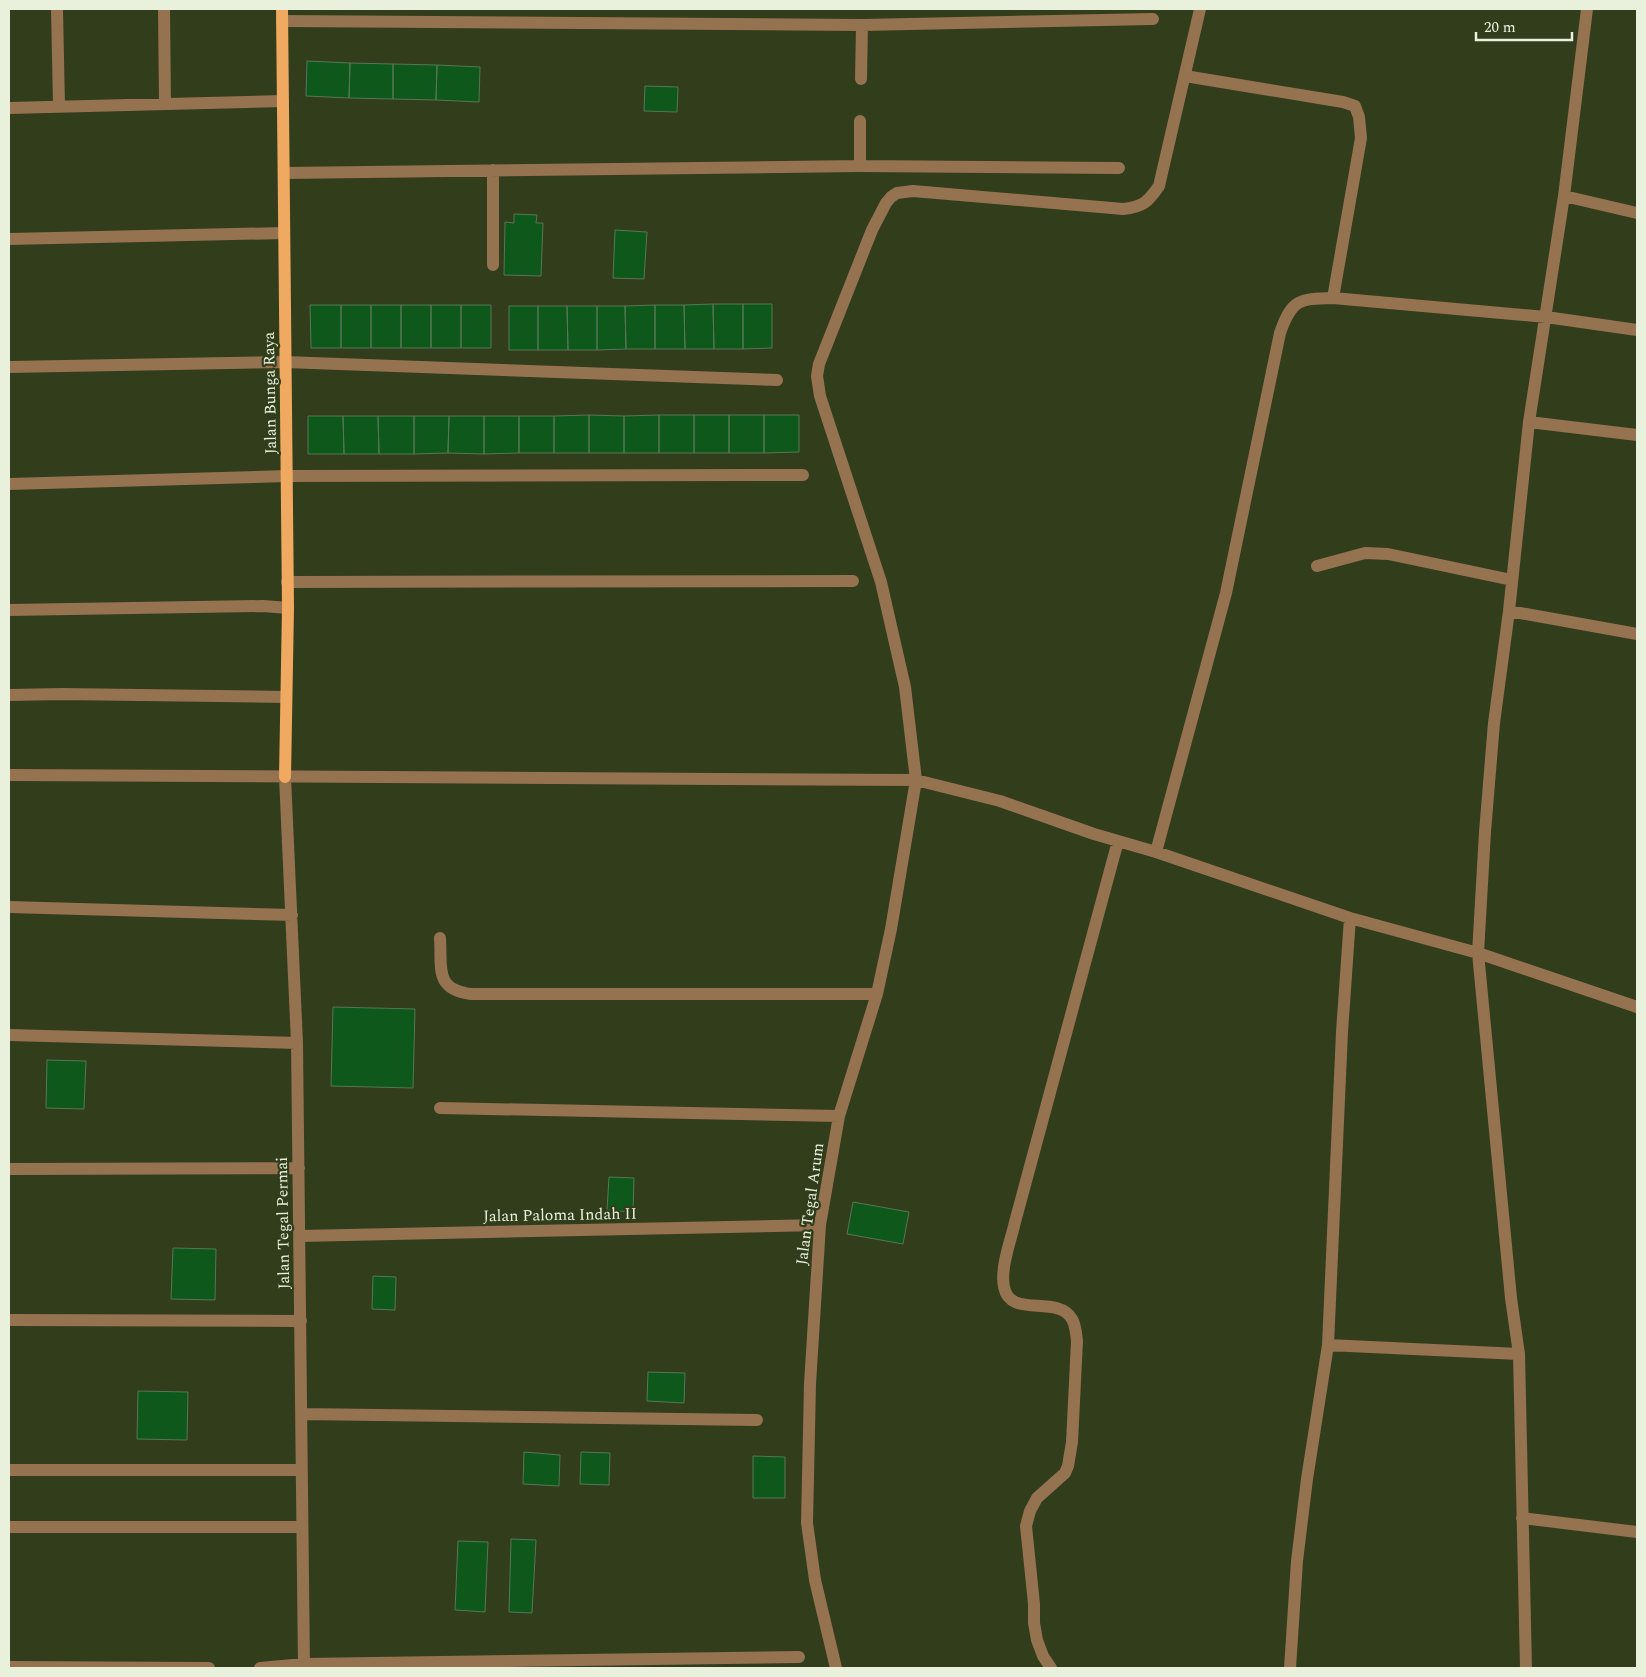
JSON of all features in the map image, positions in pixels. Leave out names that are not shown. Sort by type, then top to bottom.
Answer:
[{"type":"main road","name":"Jalan Bunga Raya","points":[[282,15],[288,582],[285,778]]},
{"type":"street","points":[[57,9],[59,106]]},
{"type":"street","points":[[164,9],[165,104]]},
{"type":"street","points":[[1200,9],[1185,76],[1344,102],[1355,106],[1359,117],[1361,138],[1333,298]]},
{"type":"street","points":[[1526,1668],[1519,1354],[1511,1298],[1478,954],[1494,723],[1509,611],[1529,422],[1564,196],[1587,9]]},
{"type":"street","points":[[282,15],[862,24],[1153,19]]},
{"type":"street","points":[[861,79],[862,24]]},
{"type":"street","name":"Jalan Tegal Arum","points":[[836,1668],[815,1580],[808,1523],[810,1384],[820,1225],[839,1116],[876,994],[890,929],[916,780],[905,687],[894,635],[881,582],[820,396],[817,385],[819,364],[872,230],[891,196],[897,193],[913,192],[1123,209],[1137,207],[1149,200],[1159,186],[1185,76]]},
{"type":"street","points":[[9,108],[283,101]]},
{"type":"street","points":[[860,121],[860,166]]},
{"type":"street","points":[[284,173],[860,166],[1119,168]]},
{"type":"street","points":[[493,170],[493,265]]},
{"type":"street","points":[[1564,196],[1637,213]]},
{"type":"street","points":[[9,240],[284,233]]},
{"type":"street","points":[[1156,852],[1226,593],[1280,333],[1285,318],[1293,307],[1307,299],[1333,298],[1546,316],[1637,330]]},
{"type":"street","points":[[9,367],[285,362],[777,380]]},
{"type":"street","points":[[1529,422],[1637,435]]},
{"type":"street","points":[[9,484],[287,476],[803,475]]},
{"type":"street","points":[[1317,566],[1366,553],[1388,554],[1512,580]]},
{"type":"street","points":[[288,582],[853,581]]},
{"type":"street","points":[[9,610],[263,606],[288,608]]},
{"type":"street","points":[[1509,611],[1637,634]]},
{"type":"street","points":[[9,695],[286,697]]},
{"type":"street","points":[[9,775],[916,780],[1000,801],[1350,918],[1478,954],[1637,1007]]},
{"type":"street","name":"Jalan Tegal Permai","points":[[285,778],[298,1043],[304,1666]]},
{"type":"street","points":[[1051,1668],[1043,1656],[1035,1632],[1026,1526],[1030,1511],[1037,1498],[1065,1473],[1068,1466],[1072,1442],[1077,1341],[1073,1320],[1059,1308],[1014,1302],[1007,1295],[1004,1286],[1004,1271],[1015,1222],[1118,841]]},
{"type":"street","points":[[9,907],[292,915]]},
{"type":"street","points":[[1290,1668],[1299,1543],[1306,1480],[1328,1345],[1342,1041],[1350,918]]},
{"type":"street","points":[[440,938],[443,980],[450,988],[465,993],[876,994]]},
{"type":"street","points":[[9,1035],[298,1043]]},
{"type":"street","points":[[440,1108],[839,1116]]},
{"type":"street","points":[[9,1169],[299,1168]]},
{"type":"street","name":"Jalan Paloma Indah II","points":[[300,1236],[820,1225]]},
{"type":"street","points":[[9,1320],[300,1321]]},
{"type":"street","points":[[1328,1345],[1519,1354]]},
{"type":"street","points":[[302,1414],[757,1420]]},
{"type":"street","points":[[9,1470],[301,1470]]},
{"type":"street","points":[[1522,1518],[1637,1532]]},
{"type":"street","points":[[9,1527],[302,1527]]},
{"type":"street","points":[[260,1668],[799,1657]]},
{"type":"street","points":[[9,1667],[210,1668]]},
{"type":"building","points":[[307,61],[350,63],[349,98],[306,96]]},
{"type":"building","points":[[350,63],[393,64],[393,99],[349,98]]},
{"type":"building","points":[[393,64],[437,65],[436,100],[393,99]]},
{"type":"building","points":[[437,65],[480,67],[479,102],[436,100]]},
{"type":"building","points":[[645,86],[678,87],[677,112],[644,111]]},
{"type":"building","points":[[514,214],[537,215],[536,223],[543,223],[541,276],[504,275],[505,222],[514,223]]},
{"type":"building","points":[[615,230],[647,232],[644,279],[613,278]]},
{"type":"building","points":[[713,304],[743,304],[743,349],[714,349]]},
{"type":"building","points":[[713,304],[714,349],[685,349],[684,305]]},
{"type":"building","points":[[743,304],[772,304],[772,348],[743,349]]},
{"type":"building","points":[[310,305],[341,305],[341,348],[311,348]]},
{"type":"building","points":[[341,305],[371,305],[371,348],[341,348]]},
{"type":"building","points":[[371,305],[401,305],[401,348],[371,348]]},
{"type":"building","points":[[401,305],[431,305],[431,348],[401,348]]},
{"type":"building","points":[[431,305],[461,305],[461,348],[431,348]]},
{"type":"building","points":[[461,305],[491,305],[491,348],[461,348]]},
{"type":"building","points":[[655,305],[684,305],[685,349],[655,349]]},
{"type":"building","points":[[655,305],[655,349],[626,349],[625,306]]},
{"type":"building","points":[[509,306],[538,306],[538,350],[509,350]]},
{"type":"building","points":[[538,306],[567,306],[568,350],[538,350]]},
{"type":"building","points":[[567,306],[597,306],[597,350],[568,350]]},
{"type":"building","points":[[597,306],[625,306],[626,349],[597,350]]},
{"type":"building","points":[[589,415],[624,416],[624,453],[589,453]]},
{"type":"building","points":[[589,415],[589,453],[554,453],[554,416]]},
{"type":"building","points":[[659,415],[694,415],[694,453],[659,453]]},
{"type":"building","points":[[659,415],[659,453],[624,453],[624,416]]},
{"type":"building","points":[[694,415],[729,415],[729,453],[694,453]]},
{"type":"building","points":[[729,415],[764,415],[764,453],[729,453]]},
{"type":"building","points":[[764,415],[799,415],[799,452],[764,453]]},
{"type":"building","points":[[308,416],[343,416],[344,454],[308,454]]},
{"type":"building","points":[[343,416],[378,416],[379,454],[344,454]]},
{"type":"building","points":[[378,416],[414,416],[414,454],[379,454]]},
{"type":"building","points":[[414,416],[449,416],[448,453],[414,454]]},
{"type":"building","points":[[449,416],[484,416],[484,454],[448,453]]},
{"type":"building","points":[[484,416],[519,416],[519,453],[484,454]]},
{"type":"building","points":[[519,416],[554,416],[554,453],[519,453]]},
{"type":"building","points":[[333,1007],[415,1009],[413,1088],[331,1086]]},
{"type":"building","points":[[47,1060],[86,1061],[84,1109],[46,1108]]},
{"type":"building","points":[[609,1177],[634,1178],[633,1212],[607,1210]]},
{"type":"building","points":[[853,1202],[909,1212],[903,1244],[847,1234]]},
{"type":"building","points":[[173,1248],[216,1249],[215,1300],[171,1299]]},
{"type":"building","points":[[373,1276],[396,1277],[395,1310],[372,1309]]},
{"type":"building","points":[[648,1372],[685,1373],[684,1403],[647,1401]]},
{"type":"building","points":[[138,1391],[188,1392],[187,1440],[137,1439]]},
{"type":"building","points":[[524,1452],[560,1455],[559,1486],[523,1484]]},
{"type":"building","points":[[581,1452],[610,1453],[609,1485],[580,1484]]},
{"type":"building","points":[[753,1456],[785,1457],[785,1498],[753,1498]]},
{"type":"building","points":[[511,1539],[536,1540],[532,1613],[509,1612]]},
{"type":"building","points":[[458,1541],[488,1542],[485,1612],[455,1610]]}]
